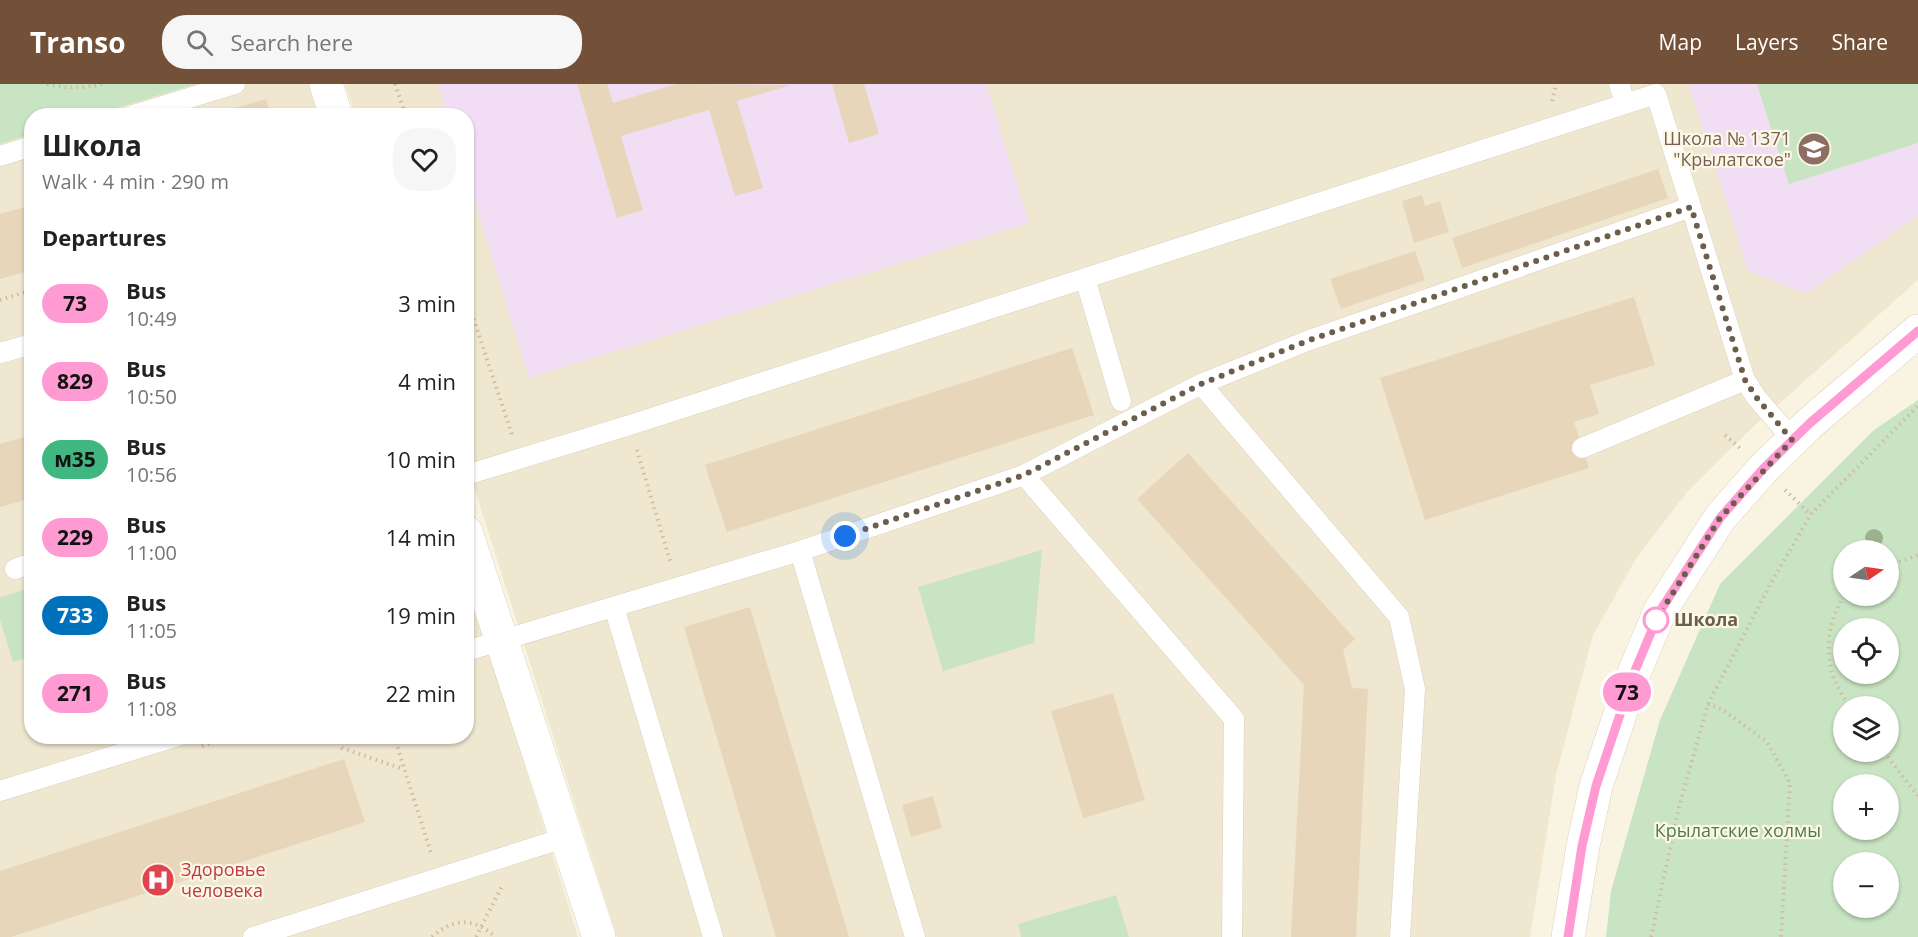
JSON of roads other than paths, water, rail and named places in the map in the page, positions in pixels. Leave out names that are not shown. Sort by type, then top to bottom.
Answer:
[{"type":"street","points":[[326,84],[334,108]]},
{"type":"street","points":[[1568,937],[1582,846],[1596,786],[1634,673],[1660,611],[1720,518],[1792,440],[1918,331]]},
{"type":"street","points":[[474,557],[599,937]]},
{"type":"lane","points":[[156,108],[235,84]]},
{"type":"lane","points":[[1619,84],[1625,103]]},
{"type":"lane","points":[[474,473],[630,425],[1656,94],[1745,380],[1756,397],[1792,440]]},
{"type":"lane","points":[[0,156],[24,148]]},
{"type":"lane","points":[[474,648],[800,551],[1024,475],[1201,384],[1307,341],[1691,207]]},
{"type":"lane","points":[[1085,278],[1121,401]]},
{"type":"lane","points":[[0,353],[24,346]]},
{"type":"lane","points":[[1582,448],[1745,380]]},
{"type":"lane","points":[[1201,384],[1399,617],[1415,689],[1400,937]]},
{"type":"lane","points":[[1024,475],[1234,719],[1232,937]]},
{"type":"lane","points":[[800,551],[915,937]]},
{"type":"lane","points":[[614,607],[713,937]]},
{"type":"lane","points":[[0,791],[152,744]]},
{"type":"lane","points":[[253,937],[567,837]]},
{"type":"place","name":"Школа № 1371 \"Крылатское\"","points":[[1814,149]]},
{"type":"place","name":"Школа","points":[[1656,620]]},
{"type":"place","name":"Здоровье человека","points":[[158,880]]},
{"type":"park label","name":"Крылатские холмы","points":[[1738,831]]}]
